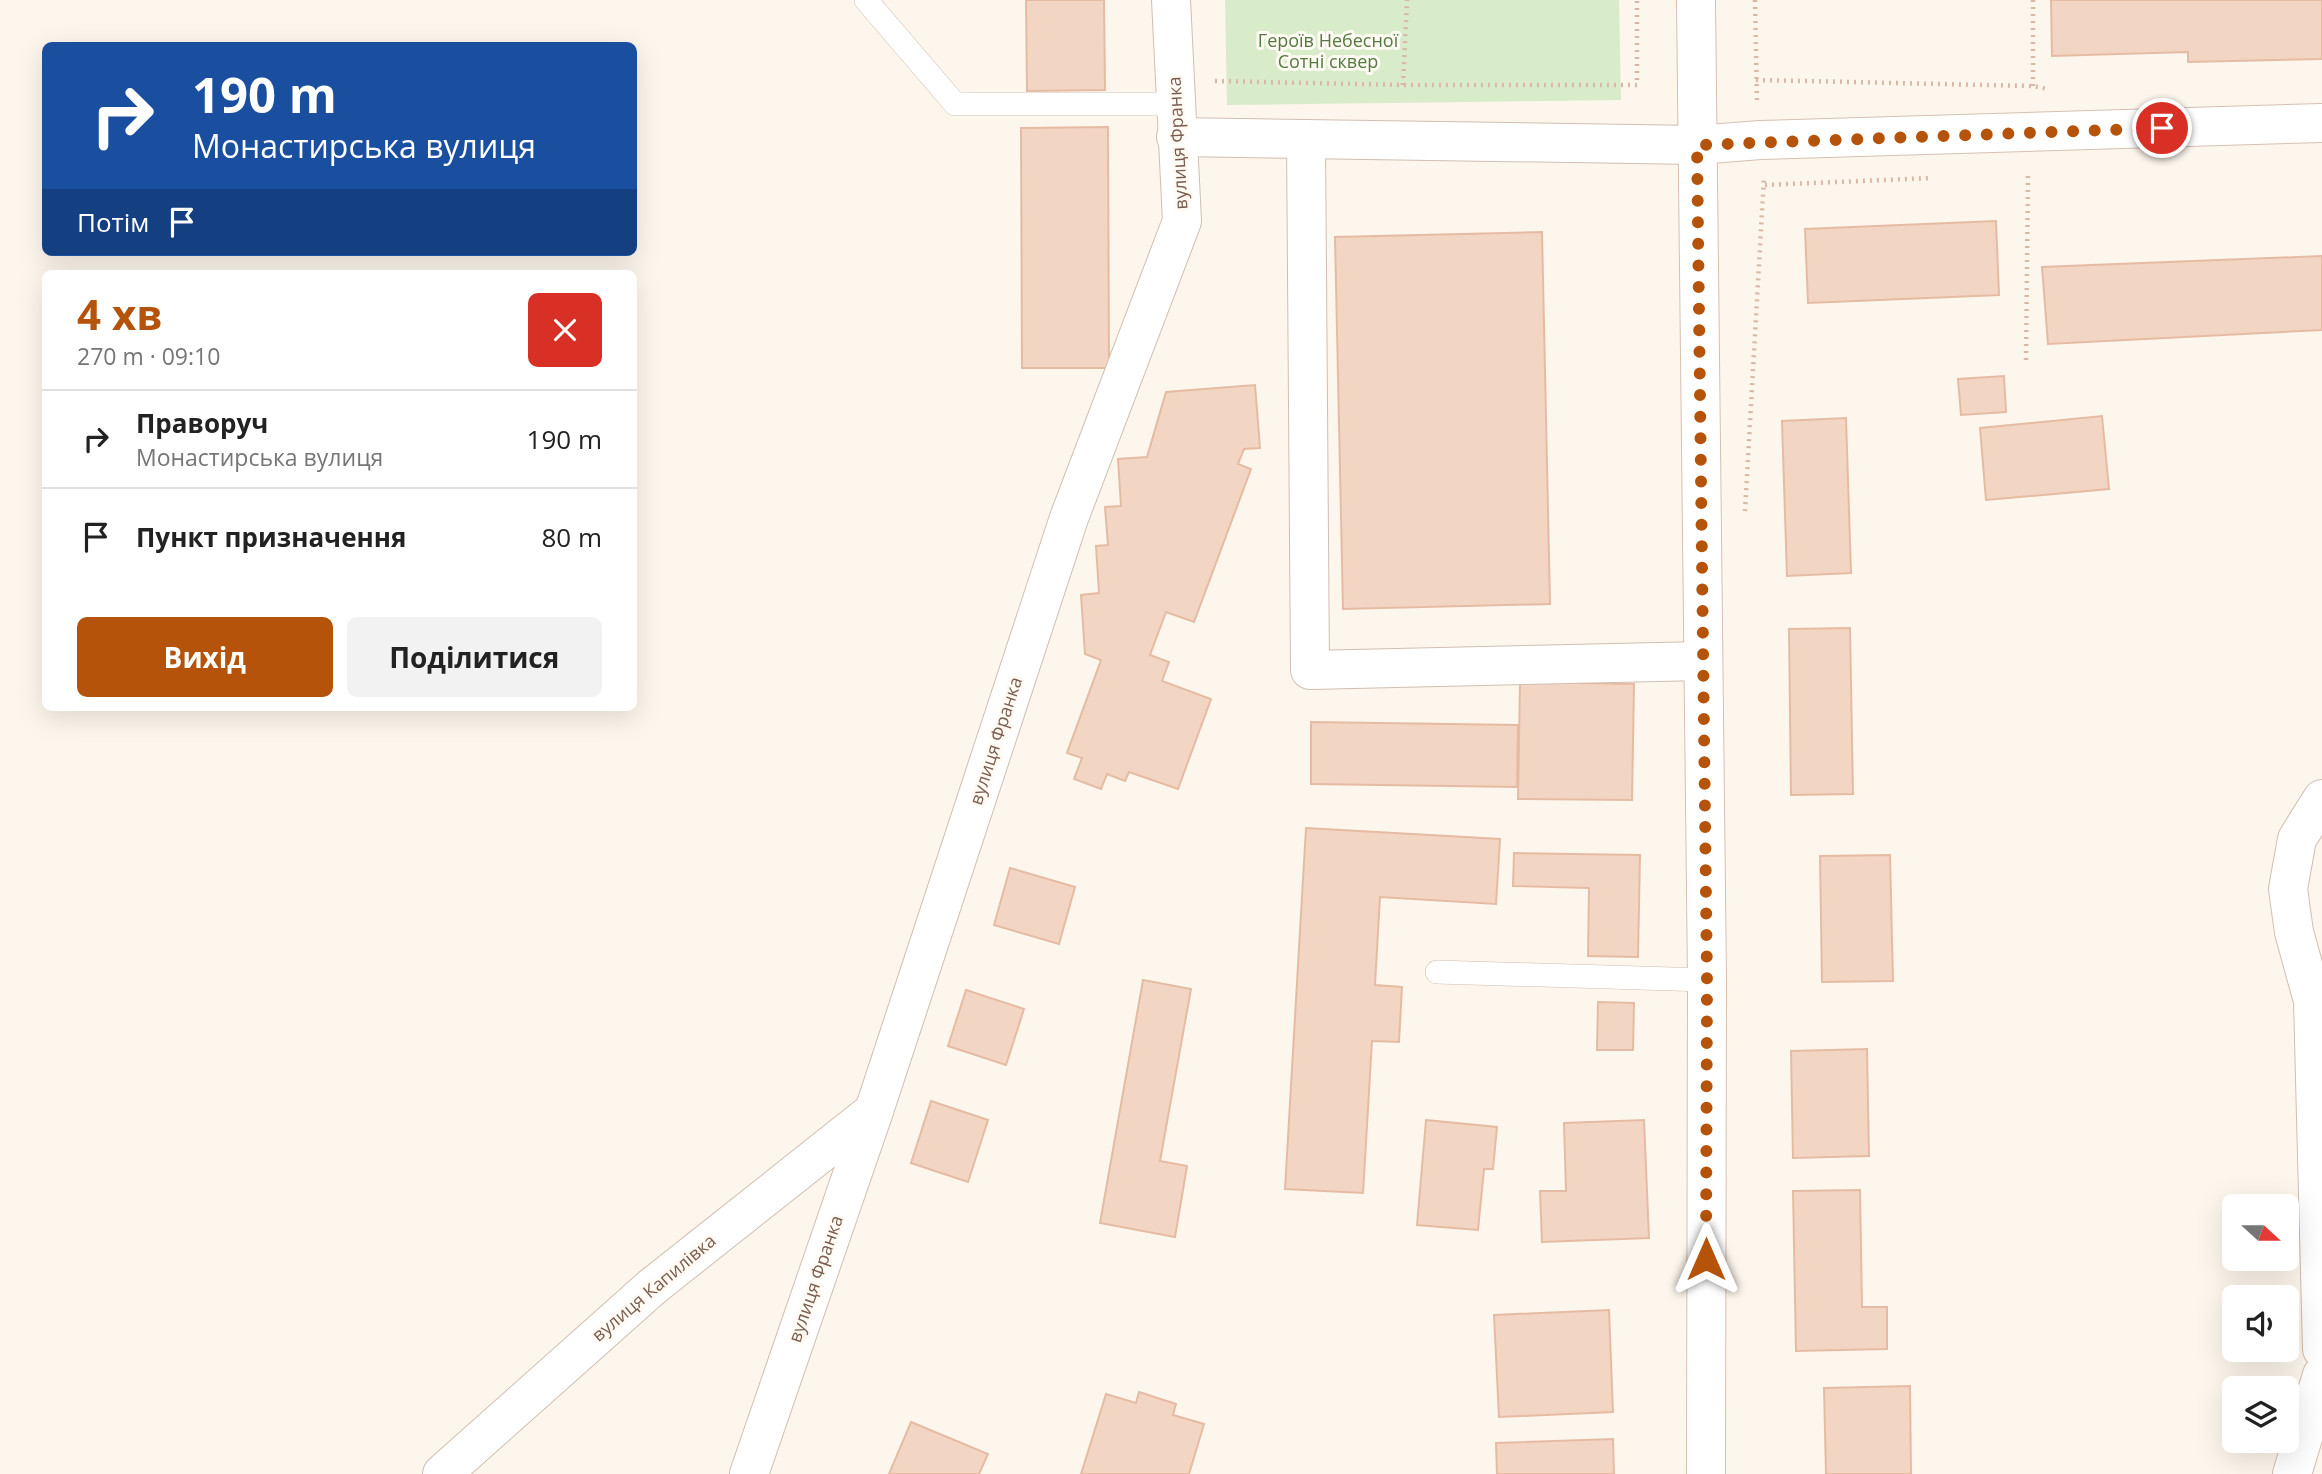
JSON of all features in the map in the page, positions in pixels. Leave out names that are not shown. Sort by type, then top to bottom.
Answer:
[{"type":"street","name":"вулиця Франка","points":[[749,1474],[874,1111],[1069,518],[1182,221],[1171,0]]},
{"type":"street","points":[[1696,0],[1707,980],[1706,1474]]},
{"type":"street","points":[[1175,120],[1306,139],[1697,145],[1774,140],[2322,123]]},
{"type":"street","points":[[1306,139],[1310,670],[1703,661]]},
{"type":"street","points":[[2322,799],[2297,839],[2288,888],[2294,932],[2317,1009],[2322,1349]]},
{"type":"street","name":"вулиця Капилівка","points":[[442,1474],[652,1287],[874,1111]]},
{"type":"street","points":[[2292,1474],[2322,1375]]},
{"type":"lane","points":[[866,0],[955,104],[1175,120]]},
{"type":"lane","points":[[1437,972],[1707,980]]},
{"type":"path","points":[[1403,85],[1406,0]]},
{"type":"path","points":[[1208,81],[1403,85],[1637,85],[1637,0]]},
{"type":"path","points":[[1755,0],[1755,80]]},
{"type":"path","points":[[2033,86],[2034,0]]},
{"type":"path","points":[[2026,360],[2028,174]]},
{"type":"green space","name":"Героїв Небесної Сотні сквер","points":[[1225,0],[1619,0],[1621,100],[1227,105]]},
{"type":"building","points":[[1026,0],[1104,0],[1105,90],[1027,91]]},
{"type":"building","points":[[2051,0],[2322,0],[2322,59],[2188,62],[2188,52],[2052,56]]},
{"type":"building","points":[[1108,127],[1109,368],[1022,368],[1021,128]]},
{"type":"building","points":[[1996,221],[1999,295],[1808,303],[1805,229]]},
{"type":"building","points":[[1542,232],[1550,604],[1343,609],[1335,237]]},
{"type":"building","points":[[2322,256],[2322,330],[2048,344],[2042,267]]},
{"type":"building","points":[[2004,376],[2006,412],[1961,415],[1958,379]]},
{"type":"building","points":[[1255,385],[1260,448],[1244,449],[1238,464],[1251,469],[1194,622],[1166,612],[1150,655],[1169,662],[1162,681],[1211,699],[1178,789],[1129,772],[1125,781],[1107,774],[1101,789],[1074,779],[1082,758],[1067,753],[1101,660],[1085,654],[1081,595],[1099,593],[1096,546],[1108,545],[1105,507],[1121,506],[1118,459],[1147,457],[1166,392]]},
{"type":"building","points":[[2102,416],[2109,489],[1986,500],[1980,428]]},
{"type":"building","points":[[1846,418],[1851,573],[1787,576],[1782,421]]},
{"type":"building","points":[[1850,628],[1853,794],[1791,795],[1789,629]]},
{"type":"building","points":[[1520,682],[1634,684],[1632,800],[1518,799]]},
{"type":"building","points":[[1311,722],[1518,725],[1517,787],[1311,784]]},
{"type":"building","points":[[1306,828],[1500,839],[1496,904],[1380,897],[1375,985],[1402,987],[1399,1042],[1372,1041],[1363,1193],[1285,1189]]},
{"type":"building","points":[[1514,853],[1640,855],[1638,957],[1588,956],[1589,888],[1513,886]]},
{"type":"building","points":[[1890,855],[1893,981],[1822,982],[1820,856]]},
{"type":"building","points":[[1010,868],[1075,887],[1059,944],[994,925]]},
{"type":"building","points":[[1143,980],[1191,989],[1160,1161],[1187,1166],[1175,1237],[1100,1223]]},
{"type":"building","points":[[966,990],[1024,1009],[1006,1065],[948,1046]]},
{"type":"building","points":[[1598,1002],[1634,1003],[1633,1050],[1597,1050]]},
{"type":"building","points":[[1867,1049],[1869,1156],[1793,1158],[1791,1051]]},
{"type":"building","points":[[931,1101],[988,1120],[968,1182],[911,1163]]},
{"type":"building","points":[[1426,1120],[1497,1127],[1493,1169],[1484,1169],[1478,1230],[1417,1225]]},
{"type":"building","points":[[1644,1120],[1649,1238],[1542,1242],[1540,1191],[1566,1191],[1564,1123]]},
{"type":"building","points":[[1860,1190],[1862,1307],[1887,1307],[1887,1349],[1796,1351],[1793,1191]]},
{"type":"building","points":[[1609,1310],[1613,1412],[1499,1417],[1494,1315]]},
{"type":"building","points":[[1910,1386],[1911,1474],[1826,1474],[1824,1388]]},
{"type":"building","points":[[1139,1392],[1176,1404],[1173,1415],[1204,1424],[1189,1474],[1081,1474],[1106,1394],[1136,1403]]},
{"type":"building","points":[[911,1422],[988,1454],[979,1474],[889,1474]]},
{"type":"building","points":[[1613,1439],[1614,1474],[1497,1474],[1496,1443]]},
{"type":"route","points":[[1706,1259],[1707,980],[1697,145],[1760,140],[2162,128]]}]
